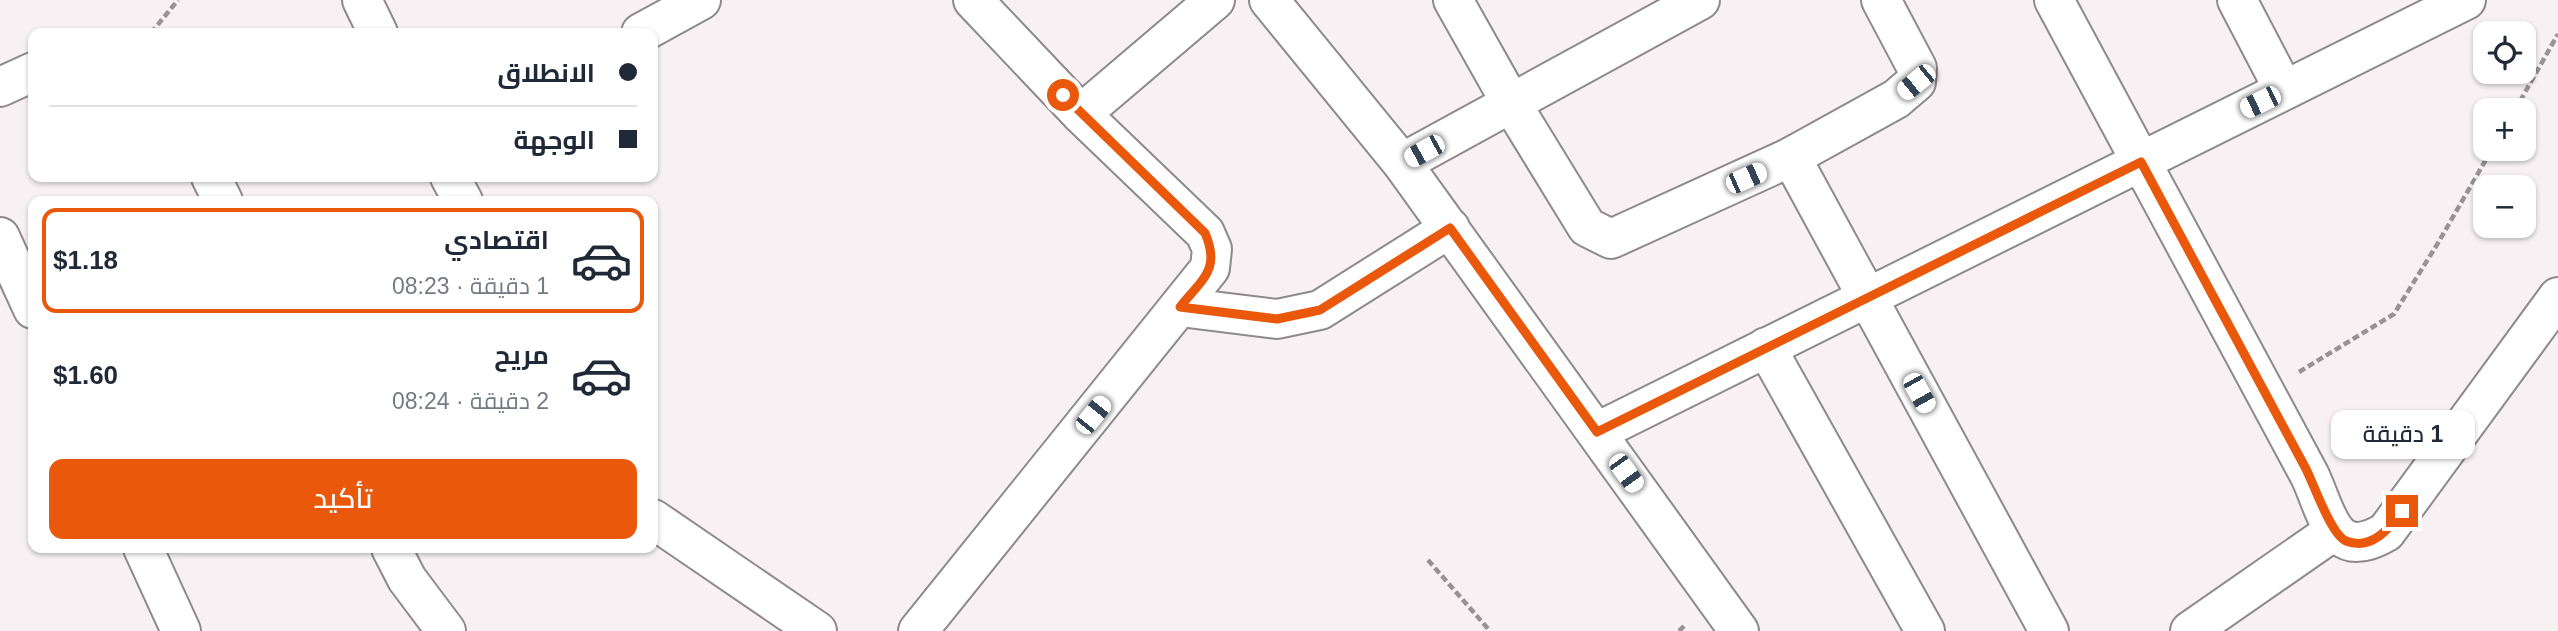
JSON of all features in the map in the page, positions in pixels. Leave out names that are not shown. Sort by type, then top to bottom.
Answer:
[{"type":"street","points":[[362,0],[376,28]]},
{"type":"street","points":[[650,28],[701,0]]},
{"type":"street","points":[[918,631],[1180,307],[1210,268],[1212,249],[1205,233],[1081,114],[972,0]]},
{"type":"street","points":[[1081,114],[1214,0]]},
{"type":"street","points":[[1269,0],[1402,163],[1739,631]]},
{"type":"street","points":[[1453,0],[1511,103],[1587,227],[1611,239],[1791,158],[1896,99],[1916,82],[1917,68],[1881,0]]},
{"type":"street","points":[[1402,163],[1700,0]]},
{"type":"street","points":[[2054,0],[2310,476],[2334,531],[2345,541],[2363,544],[2386,532],[2558,297]]},
{"type":"street","points":[[2237,0],[2284,90]]},
{"type":"street","points":[[1597,432],[2466,0]]},
{"type":"street","points":[[0,87],[28,74]]},
{"type":"street","points":[[1791,158],[2049,631]]},
{"type":"street","points":[[1180,307],[1277,319],[1320,310],[1450,228]]},
{"type":"street","points":[[0,237],[28,298]]},
{"type":"street","points":[[1766,347],[1925,631]]},
{"type":"street","points":[[658,523],[793,624]]},
{"type":"street","points":[[2190,631],[2334,531]]},
{"type":"street","points":[[145,553],[181,631]]},
{"type":"street","points":[[394,553],[407,579],[446,631]]},
{"type":"path","points":[[155,28],[178,0]]},
{"type":"path","points":[[2522,98],[2558,34]]},
{"type":"path","points":[[2264,392],[2393,314],[2486,161]]},
{"type":"path","points":[[1428,560],[1490,631]]},
{"type":"route","points":[[1063,95],[1205,233],[1212,249],[1210,268],[1180,307],[1277,319],[1320,310],[1450,228],[1597,432],[2141,162],[2310,476],[2334,531],[2345,541],[2363,544],[2386,532],[2402,511]]}]
